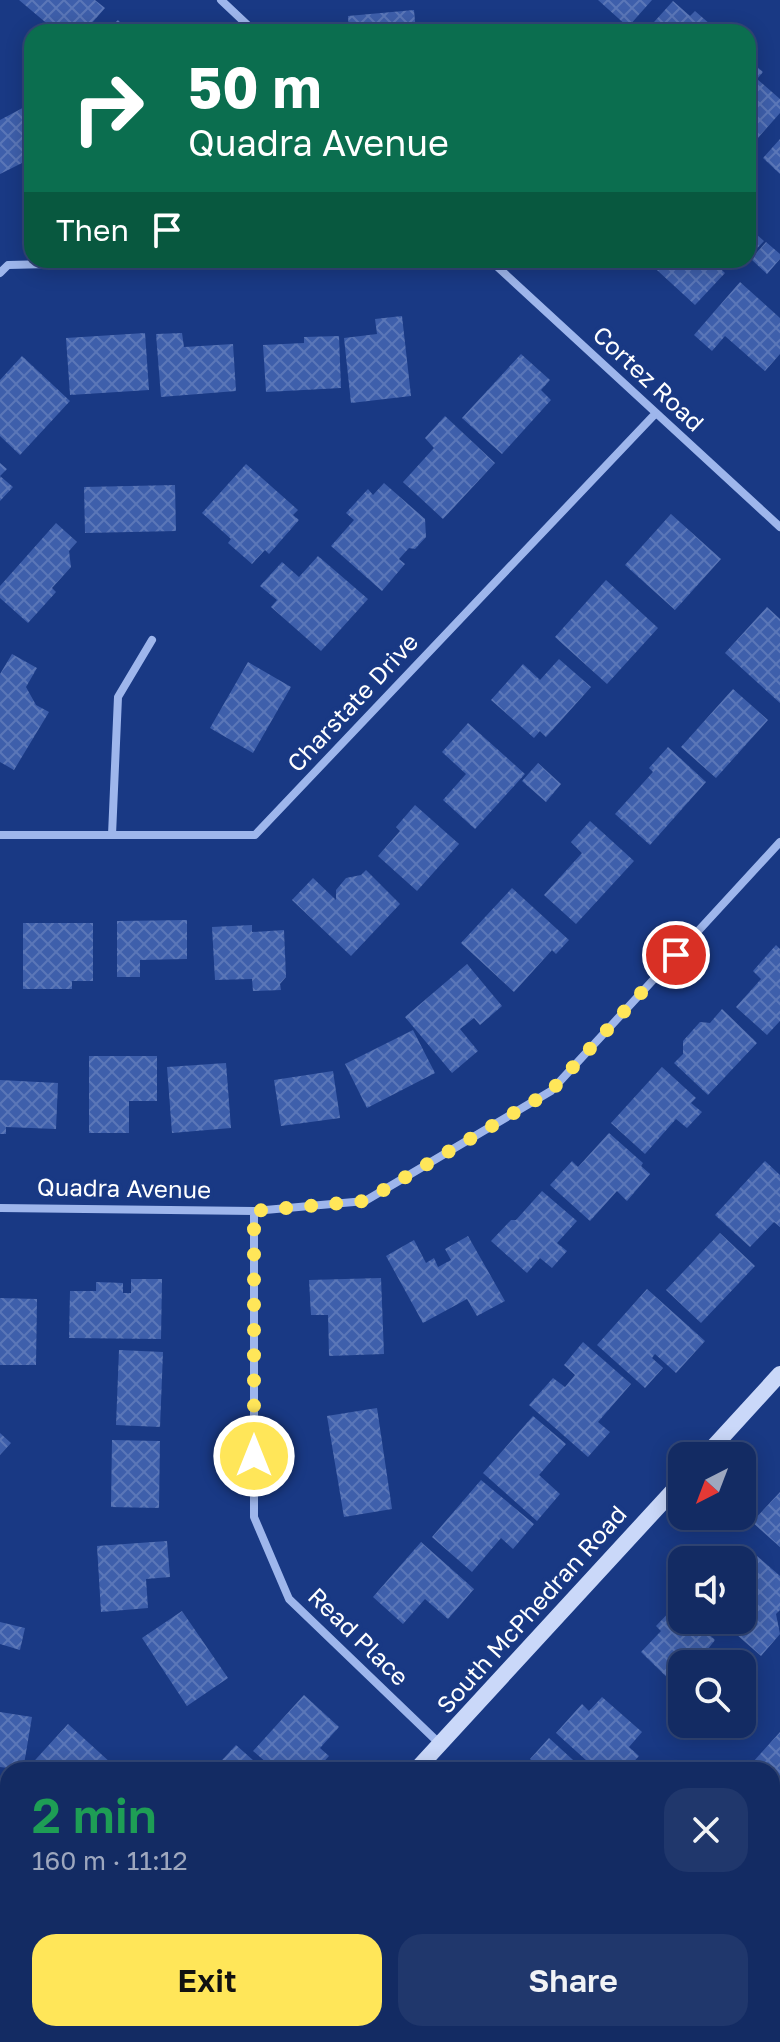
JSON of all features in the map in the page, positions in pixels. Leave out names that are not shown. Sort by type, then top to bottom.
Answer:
[{"type":"street","points":[[221,0],[246,24]]},
{"type":"street","points":[[0,273],[8,265],[24,265]]},
{"type":"street","name":"Cortez Road","points":[[499,268],[780,527]]},
{"type":"street","name":"Charstate Drive","points":[[0,835],[255,835],[656,413]]},
{"type":"street","points":[[112,835],[118,697],[152,640]]},
{"type":"street","name":"Quadra Avenue","points":[[0,1208],[254,1211],[365,1201],[551,1091],[780,842]]},
{"type":"street","name":"Read Place","points":[[254,1211],[254,1517],[289,1599],[441,1745]]},
{"type":"street","points":[[718,1442],[780,1374]]},
{"type":"street","name":"South McPhedran Road","points":[[424,1762],[668,1496]]},
{"type":"building","points":[[19,0],[95,0],[105,8],[91,24],[48,24]]},
{"type":"building","points":[[598,0],[652,0],[631,24],[625,24]]},
{"type":"building","points":[[673,1],[690,16],[695,11],[710,24],[652,24]]},
{"type":"building","points":[[414,10],[415,24],[348,24],[348,16]]},
{"type":"building","points":[[756,66],[763,72],[757,79],[780,99],[780,113],[757,139]]},
{"type":"building","points":[[24,107],[24,162],[0,174],[0,120]]},
{"type":"building","points":[[780,139],[780,174],[763,158]]},
{"type":"building","points":[[756,234],[764,241],[756,250]]},
{"type":"building","points":[[766,242],[780,254],[780,259],[767,274],[756,264],[756,253]]},
{"type":"building","points":[[655,268],[720,268],[725,273],[695,305]]},
{"type":"building","points":[[740,282],[780,318],[780,354],[765,371],[725,336],[712,351],[694,335]]},
{"type":"building","points":[[402,316],[411,396],[351,403],[344,338],[377,334],[375,319]]},
{"type":"building","points":[[145,333],[149,390],[70,395],[66,338]]},
{"type":"building","points":[[182,333],[184,347],[233,344],[236,391],[161,397],[156,334]]},
{"type":"building","points":[[339,336],[341,388],[266,392],[263,345],[304,343],[304,337]]},
{"type":"building","points":[[521,354],[550,380],[541,390],[551,400],[502,454],[462,418]]},
{"type":"building","points":[[22,356],[70,401],[20,455],[0,436],[0,380]]},
{"type":"building","points":[[445,416],[495,463],[443,519],[403,482],[434,448],[425,438]]},
{"type":"building","points":[[0,463],[7,469],[0,476]]},
{"type":"building","points":[[246,464],[298,510],[293,515],[299,520],[269,554],[265,550],[252,564],[228,543],[231,539],[202,513]]},
{"type":"building","points":[[0,476],[13,487],[0,501]]},
{"type":"building","points":[[384,483],[425,519],[426,537],[399,559],[405,564],[382,591],[331,546],[354,520],[346,513],[368,489],[373,495]]},
{"type":"building","points":[[175,485],[176,531],[85,533],[84,487]]},
{"type":"building","points":[[671,514],[721,559],[675,610],[625,565]]},
{"type":"building","points":[[56,523],[77,542],[69,551],[71,567],[52,588],[56,592],[28,623],[0,598],[0,586]]},
{"type":"building","points":[[318,556],[368,599],[321,651],[271,607],[277,600],[260,586],[282,562],[299,577]]},
{"type":"building","points":[[606,580],[658,628],[607,684],[555,637]]},
{"type":"building","points":[[767,607],[780,619],[780,703],[725,653]]},
{"type":"building","points":[[12,654],[37,668],[26,687],[36,705],[49,712],[14,770],[0,762],[0,674]]},
{"type":"building","points":[[559,659],[591,687],[546,737],[540,731],[534,738],[491,700],[523,664],[540,680]]},
{"type":"building","points":[[248,662],[291,687],[253,753],[210,728]]},
{"type":"building","points":[[733,689],[768,720],[716,778],[681,747]]},
{"type":"building","points":[[468,723],[525,774],[475,829],[443,800],[466,774],[442,752]]},
{"type":"building","points":[[668,747],[706,782],[650,845],[615,814],[653,772],[649,768]]},
{"type":"building","points":[[538,763],[561,784],[546,802],[522,781]]},
{"type":"building","points":[[415,805],[459,844],[417,891],[378,856],[400,831],[396,827]]},
{"type":"building","points":[[590,821],[634,861],[576,924],[544,895],[582,853],[571,842]]},
{"type":"building","points":[[366,870],[400,904],[351,956],[292,900],[313,878],[336,900],[336,890],[346,878],[361,875]]},
{"type":"building","points":[[512,888],[569,940],[556,954],[552,950],[514,992],[461,943]]},
{"type":"building","points":[[187,920],[187,959],[140,960],[140,977],[117,977],[117,921]]},
{"type":"building","points":[[23,923],[93,923],[93,981],[72,981],[72,989],[23,989]]},
{"type":"building","points":[[252,925],[252,932],[284,930],[286,977],[280,984],[281,990],[253,991],[252,979],[215,980],[212,927]]},
{"type":"building","points":[[776,945],[780,949],[780,1021],[767,1035],[736,1007],[761,979],[753,971]]},
{"type":"building","points":[[467,964],[502,1006],[480,1025],[474,1018],[460,1029],[478,1051],[452,1073],[405,1017]]},
{"type":"building","points":[[722,1009],[757,1043],[708,1095],[674,1063],[683,1054],[683,1041],[700,1022],[710,1023]]},
{"type":"building","points":[[413,1030],[435,1073],[367,1108],[345,1064]]},
{"type":"building","points":[[89,1056],[157,1056],[157,1101],[129,1101],[129,1133],[89,1133]]},
{"type":"building","points":[[226,1063],[231,1128],[172,1133],[167,1067]]},
{"type":"building","points":[[662,1067],[696,1098],[691,1103],[702,1112],[687,1128],[676,1119],[645,1154],[611,1123]]},
{"type":"building","points":[[333,1071],[340,1118],[281,1126],[274,1080]]},
{"type":"building","points":[[0,1080],[58,1083],[56,1129],[6,1127],[6,1134],[0,1134]]},
{"type":"building","points":[[609,1133],[643,1163],[641,1166],[650,1174],[627,1201],[617,1191],[590,1221],[550,1185],[572,1161],[578,1167]]},
{"type":"building","points":[[765,1161],[780,1175],[780,1227],[774,1222],[750,1247],[715,1215]]},
{"type":"building","points":[[542,1191],[577,1221],[557,1243],[567,1251],[552,1268],[540,1258],[527,1273],[491,1241],[511,1220],[516,1220]]},
{"type":"building","points":[[720,1233],[755,1266],[701,1323],[666,1290]]},
{"type":"building","points":[[468,1236],[505,1301],[477,1316],[467,1299],[423,1323],[386,1256],[414,1240],[426,1263],[434,1258],[438,1267],[451,1260],[445,1249]]},
{"type":"building","points":[[381,1278],[384,1354],[329,1356],[328,1315],[311,1315],[309,1280]]},
{"type":"building","points":[[131,1279],[162,1279],[161,1339],[69,1338],[70,1291],[96,1291],[96,1282],[123,1283],[123,1293],[131,1293]]},
{"type":"building","points":[[647,1289],[705,1341],[676,1373],[655,1354],[652,1358],[663,1368],[645,1388],[597,1345]]},
{"type":"building","points":[[0,1298],[37,1299],[36,1365],[0,1365]]},
{"type":"building","points":[[583,1342],[631,1384],[598,1422],[610,1432],[588,1457],[529,1405],[553,1378],[565,1387],[575,1375],[564,1365]]},
{"type":"building","points":[[119,1350],[163,1352],[160,1427],[116,1425]]},
{"type":"building","points":[[377,1408],[392,1509],[344,1517],[327,1416]]},
{"type":"building","points":[[533,1416],[566,1444],[539,1475],[560,1494],[537,1521],[483,1473]]},
{"type":"building","points":[[0,1433],[11,1443],[0,1455]]},
{"type":"building","points":[[112,1440],[160,1441],[159,1508],[111,1507]]},
{"type":"building","points":[[481,1480],[534,1524],[513,1549],[501,1538],[472,1572],[432,1537]]},
{"type":"building","points":[[780,1492],[780,1547],[756,1526],[756,1518]]},
{"type":"building","points":[[167,1541],[170,1577],[146,1579],[148,1608],[101,1612],[97,1546]]},
{"type":"building","points":[[421,1542],[474,1589],[448,1619],[425,1599],[403,1624],[373,1597]]},
{"type":"building","points":[[756,1557],[780,1576],[780,1610],[776,1614],[780,1634],[761,1656],[736,1634],[756,1634]]},
{"type":"building","points":[[182,1611],[228,1678],[187,1706],[142,1638]]},
{"type":"building","points":[[668,1613],[668,1634],[709,1634],[715,1640],[709,1650],[668,1650],[668,1678],[641,1652],[661,1631],[656,1626]]},
{"type":"building","points":[[0,1622],[25,1628],[20,1650],[0,1644]]},
{"type":"building","points":[[304,1695],[339,1727],[320,1748],[329,1756],[323,1762],[266,1762],[253,1751]]},
{"type":"building","points":[[602,1697],[642,1732],[629,1747],[639,1756],[633,1762],[588,1762],[556,1733],[582,1704],[589,1711]]},
{"type":"building","points":[[0,1712],[32,1717],[24,1762],[0,1762]]},
{"type":"building","points":[[68,1724],[110,1762],[33,1762]]},
{"type":"building","points":[[780,1732],[780,1762],[753,1762]]},
{"type":"building","points":[[549,1738],[575,1762],[533,1762],[530,1759]]},
{"type":"building","points":[[236,1745],[255,1762],[220,1762]]},
{"type":"route","points":[[254,1456],[254,1211],[365,1201],[551,1091],[676,955]]}]
